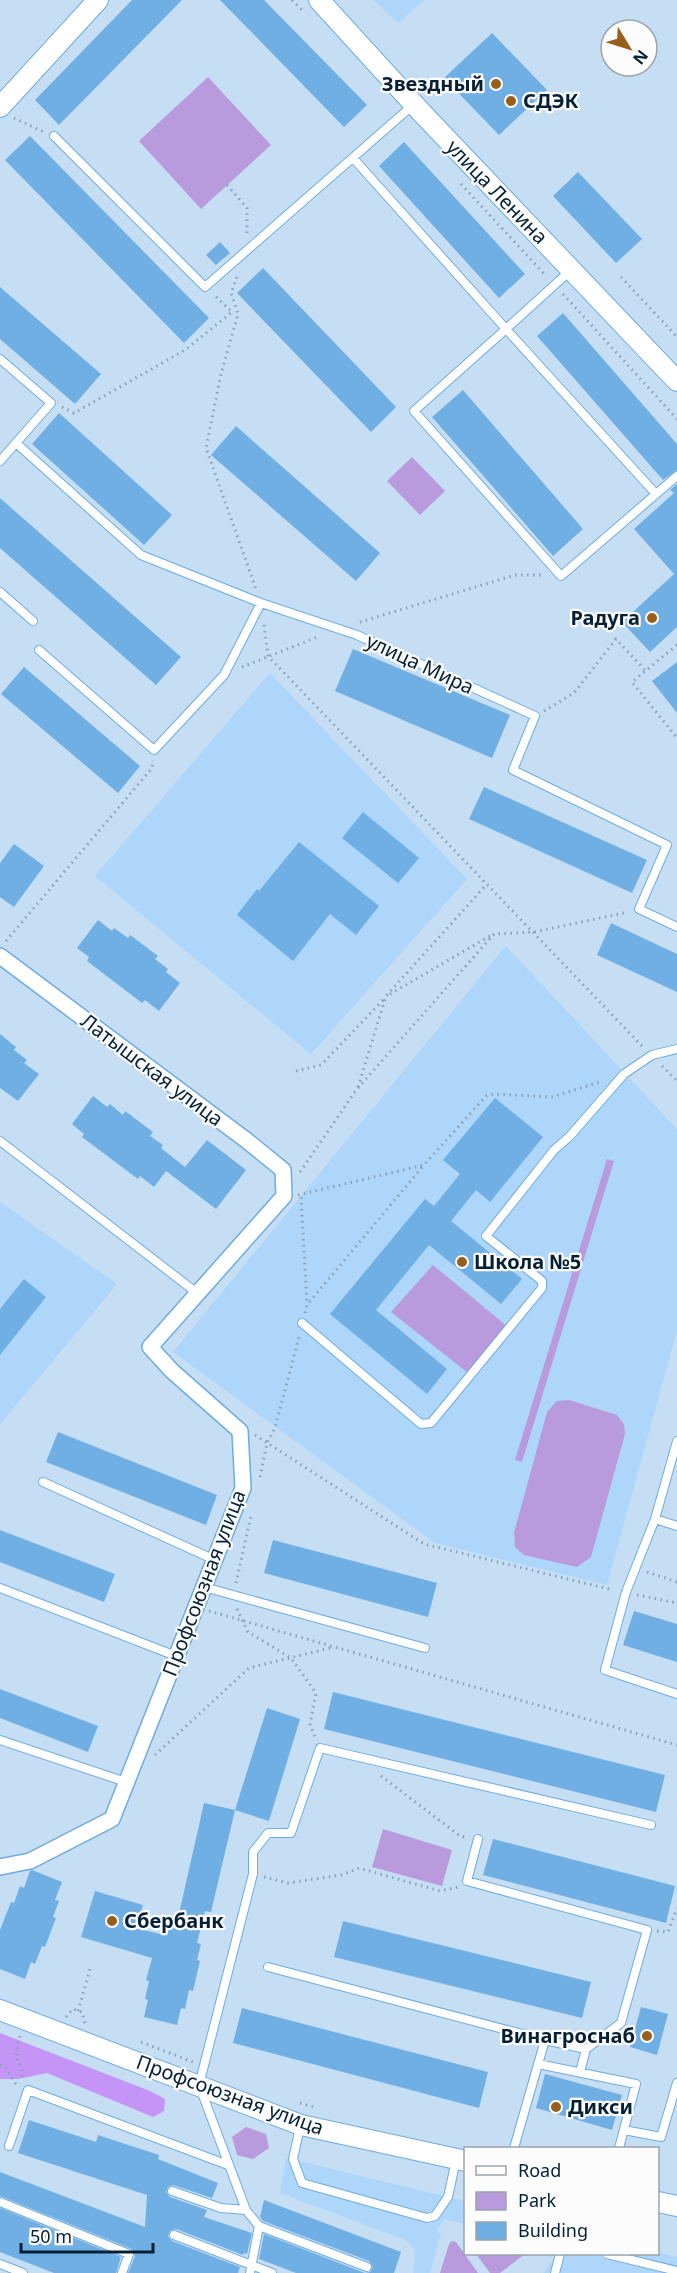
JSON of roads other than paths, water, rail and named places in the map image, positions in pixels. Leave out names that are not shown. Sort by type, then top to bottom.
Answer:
[{"type":"street","points":[[5,112],[98,0]]},
{"type":"street","name":"улица Ленина","points":[[320,0],[414,104],[677,381]]},
{"type":"street","name":"Латышская улица","points":[[0,956],[283,1170],[284,1196]]},
{"type":"street","name":"Профсоюзная улица","points":[[0,1867],[30,1861],[112,1819],[243,1488],[240,1431],[172,1371],[150,1347],[284,1196]]},
{"type":"street","name":"Профсоюзная улица","points":[[0,2010],[200,2075],[301,2125],[461,2160]]},
{"type":"street","points":[[659,2202],[677,2206]]},
{"type":"lane","points":[[54,136],[205,287],[414,104]]},
{"type":"lane","points":[[353,158],[656,494]]},
{"type":"lane","points":[[572,270],[414,411],[561,576],[677,476]]},
{"type":"lane","points":[[0,359],[51,403],[0,462]]},
{"type":"lane","name":"улица Мира","points":[[16,443],[141,555],[261,603],[368,640],[535,716],[513,770],[667,845],[639,909],[677,927]]},
{"type":"lane","points":[[0,591],[33,621]]},
{"type":"lane","points":[[39,650],[154,750],[224,675],[261,603]]},
{"type":"lane","points":[[302,1323],[421,1424],[431,1423],[542,1288],[542,1281],[486,1236],[554,1150],[570,1136],[624,1074],[652,1055],[677,1049]]},
{"type":"lane","points":[[0,1141],[196,1293]]},
{"type":"lane","points":[[677,1441],[655,1519],[626,1593],[605,1670],[677,1694]]},
{"type":"lane","points":[[43,1482],[214,1560]]},
{"type":"lane","points":[[655,1519],[677,1526]]},
{"type":"lane","points":[[204,1587],[425,1648]]},
{"type":"lane","points":[[0,1588],[176,1656]]},
{"type":"lane","points":[[0,1740],[126,1782]]},
{"type":"lane","points":[[367,2267],[259,2226],[246,2210],[228,2165],[200,2075],[253,1874],[253,1852],[268,1833],[291,1833],[320,1748],[651,1825]]},
{"type":"lane","points":[[478,1839],[467,1881],[647,1930],[621,2023],[586,2049],[580,2072]]},
{"type":"lane","points":[[268,1967],[586,2049]]},
{"type":"lane","points":[[514,2147],[545,2040]]},
{"type":"lane","points":[[538,2064],[636,2084],[619,2147]]},
{"type":"lane","points":[[624,2130],[661,2138],[677,2083]]},
{"type":"lane","points":[[9,2146],[28,2090],[228,2165]]},
{"type":"lane","points":[[301,2125],[293,2159],[302,2183],[427,2218],[435,2216],[448,2196],[461,2160]]},
{"type":"lane","points":[[172,2192],[221,2208],[246,2210]]},
{"type":"lane","points":[[0,2202],[129,2254],[122,2273]]},
{"type":"lane","points":[[251,2269],[259,2226]]},
{"type":"lane","points":[[174,2235],[251,2269],[272,2273]]},
{"type":"lane","points":[[555,2273],[560,2255]]},
{"type":"lane","points":[[615,2255],[677,2271]]},
{"type":"lane","points":[[0,2264],[23,2273]]},
{"type":"place","name":"Звездный","points":[[496,84]]},
{"type":"place","name":"СДЭК","points":[[511,101]]},
{"type":"place","name":"Радуга","points":[[652,618]]},
{"type":"place","name":"Школа №5","points":[[462,1262]]},
{"type":"place","name":"Сбербанк","points":[[112,1921]]},
{"type":"place","name":"Винагроснаб","points":[[647,2036]]},
{"type":"place","name":"Дикси","points":[[556,2107]]}]
